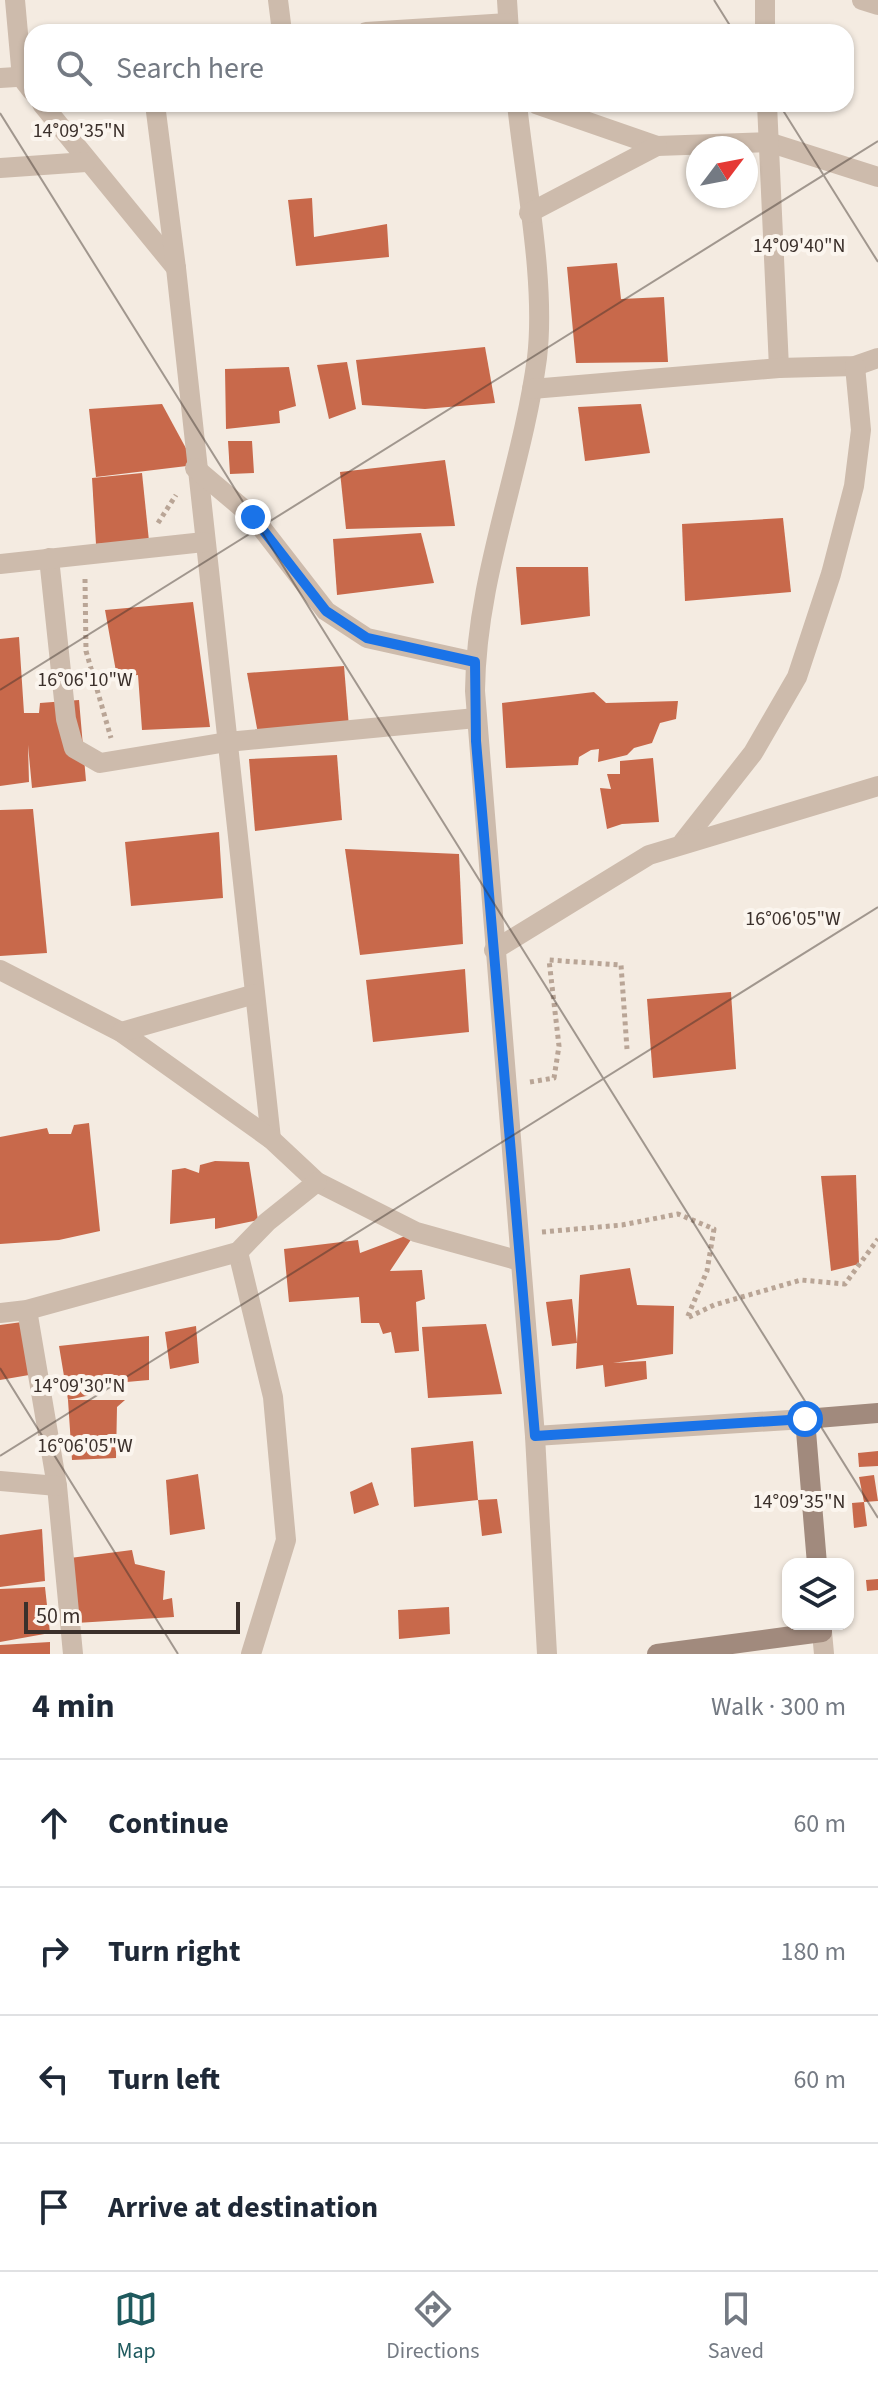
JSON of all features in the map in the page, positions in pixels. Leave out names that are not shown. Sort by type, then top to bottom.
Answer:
[{"type":"main road","points":[[817,1558],[805,1419],[878,1413]]},
{"type":"main road","points":[[657,1654],[809,1630]]},
{"type":"street","points":[[15,0],[24,53]]},
{"type":"street","points":[[278,0],[281,24]]},
{"type":"street","points":[[507,0],[509,24]]},
{"type":"street","points":[[765,0],[765,24]]},
{"type":"street","points":[[862,0],[878,5]]},
{"type":"street","points":[[0,78],[24,81]]},
{"type":"street","points":[[48,112],[176,268]]},
{"type":"street","points":[[156,112],[176,268],[195,468],[271,1139]]},
{"type":"street","points":[[518,112],[540,322],[532,389],[485,584],[475,662],[476,718],[535,1436],[547,1654]]},
{"type":"street","points":[[559,112],[657,146],[768,142],[878,177]]},
{"type":"street","points":[[767,112],[779,368]]},
{"type":"street","points":[[529,213],[657,146]]},
{"type":"street","points":[[0,168],[86,162]]},
{"type":"street","points":[[532,389],[779,368],[855,366],[878,358]]},
{"type":"street","points":[[683,842],[753,753],[797,677],[831,574],[854,486],[861,430],[855,366]]},
{"type":"street","points":[[195,468],[253,517],[326,611],[367,638],[475,662]]},
{"type":"street","points":[[0,564],[204,542]]},
{"type":"street","points":[[49,558],[66,719],[74,748],[100,763],[227,742],[476,718]]},
{"type":"street","points":[[494,950],[617,873],[683,842],[878,786]]},
{"type":"street","points":[[0,970],[121,1032],[271,1139],[317,1182],[416,1232],[520,1261]]},
{"type":"street","points":[[121,1032],[255,994]]},
{"type":"street","points":[[0,1313],[27,1310],[238,1252],[267,1222],[317,1182]]},
{"type":"street","points":[[238,1252],[273,1397],[286,1540],[251,1654]]},
{"type":"street","points":[[27,1310],[57,1486],[73,1654]]},
{"type":"street","points":[[535,1436],[805,1419]]},
{"type":"street","points":[[0,1481],[57,1486]]},
{"type":"street","points":[[822,1630],[824,1654]]},
{"type":"path","points":[[157,532],[159,519],[195,468]]},
{"type":"path","points":[[86,555],[86,651],[111,738],[125,740]]},
{"type":"path","points":[[505,1086],[554,1078],[559,1046],[549,960],[621,965],[627,1049]]},
{"type":"path","points":[[517,1235],[622,1225],[678,1214],[714,1229],[707,1271],[687,1318],[714,1305],[801,1280],[845,1284],[878,1239]]},
{"type":"building","points":[[312,198],[314,237],[387,224],[389,257],[296,266],[288,200]]},
{"type":"building","points":[[617,263],[621,299],[664,297],[668,362],[576,363],[567,267]]},
{"type":"building","points":[[485,347],[495,403],[425,409],[362,405],[356,360]]},
{"type":"building","points":[[347,362],[356,409],[329,419],[317,365]]},
{"type":"building","points":[[289,367],[296,406],[279,411],[280,423],[226,429],[225,369]]},
{"type":"building","points":[[162,404],[195,465],[96,477],[89,409]]},
{"type":"building","points":[[641,404],[650,453],[585,461],[578,407]]},
{"type":"building","points":[[228,441],[252,441],[254,473],[230,474]]},
{"type":"building","points":[[445,460],[455,526],[346,529],[340,472]]},
{"type":"building","points":[[142,473],[149,541],[96,544],[92,478]]},
{"type":"building","points":[[783,518],[791,592],[685,601],[682,524]]},
{"type":"building","points":[[421,533],[434,583],[337,595],[333,539]]},
{"type":"building","points":[[516,567],[588,567],[590,616],[521,625]]},
{"type":"building","points":[[193,602],[210,727],[142,730],[138,675],[117,677],[105,610]]},
{"type":"building","points":[[19,637],[24,713],[39,713],[40,703],[79,700],[86,781],[32,788],[28,745],[29,782],[0,786],[0,639]]},
{"type":"building","points":[[344,666],[349,727],[258,734],[247,673]]},
{"type":"building","points":[[594,692],[606,703],[678,701],[676,719],[660,723],[652,743],[634,748],[627,755],[598,762],[599,749],[579,757],[578,765],[506,768],[502,703]]},
{"type":"building","points":[[337,755],[342,820],[255,831],[249,759]]},
{"type":"building","points":[[653,758],[659,822],[622,824],[607,829],[600,788],[611,789],[607,774],[620,774],[620,761]]},
{"type":"building","points":[[33,809],[47,953],[0,956],[0,810]]},
{"type":"building","points":[[219,832],[223,898],[131,906],[125,842]]},
{"type":"building","points":[[345,849],[459,854],[463,944],[360,955]]},
{"type":"building","points":[[465,969],[469,1032],[373,1042],[366,980]]},
{"type":"building","points":[[731,992],[736,1069],[653,1078],[647,999]]},
{"type":"building","points":[[89,1123],[100,1231],[59,1240],[0,1244],[0,1137],[47,1128],[49,1134],[71,1134],[74,1125]]},
{"type":"building","points":[[215,1161],[249,1162],[258,1220],[215,1229],[215,1218],[170,1224],[172,1170],[185,1168],[199,1173],[200,1165]]},
{"type":"building","points":[[856,1175],[859,1264],[831,1271],[821,1176]]},
{"type":"building","points":[[416,1232],[390,1271],[422,1270],[425,1299],[416,1302],[419,1351],[395,1353],[391,1332],[383,1334],[379,1323],[361,1323],[359,1297],[289,1302],[284,1249],[358,1240],[360,1253]]},
{"type":"building","points":[[630,1268],[637,1305],[674,1306],[673,1354],[613,1363],[646,1361],[647,1379],[605,1387],[603,1365],[576,1369],[580,1275]]},
{"type":"building","points":[[572,1299],[577,1343],[552,1346],[546,1302]]},
{"type":"building","points":[[22,1322],[29,1375],[0,1380],[0,1325]]},
{"type":"building","points":[[486,1324],[502,1394],[428,1398],[422,1327]]},
{"type":"building","points":[[196,1326],[199,1363],[170,1369],[165,1332]]},
{"type":"building","points":[[149,1336],[149,1380],[93,1385],[95,1394],[68,1400],[59,1346]]},
{"type":"building","points":[[68,1400],[125,1400],[117,1407],[116,1458],[72,1460]]},
{"type":"building","points":[[473,1441],[478,1500],[414,1507],[411,1448]]},
{"type":"building","points":[[878,1451],[878,1466],[859,1467],[858,1453]]},
{"type":"building","points":[[198,1474],[205,1529],[170,1535],[166,1480]]},
{"type":"building","points":[[874,1475],[878,1501],[864,1502],[859,1477]]},
{"type":"building","points":[[372,1482],[379,1505],[354,1514],[350,1492]]},
{"type":"building","points":[[497,1499],[502,1533],[482,1536],[478,1500]]},
{"type":"building","points":[[864,1502],[867,1526],[854,1528],[852,1503]]},
{"type":"building","points":[[42,1529],[45,1581],[0,1587],[0,1535]]},
{"type":"building","points":[[132,1550],[135,1564],[165,1571],[163,1600],[172,1598],[174,1617],[76,1623],[70,1558]]},
{"type":"building","points":[[878,1579],[878,1590],[867,1591],[866,1580]]},
{"type":"building","points":[[45,1587],[50,1633],[0,1642],[0,1589]]},
{"type":"building","points":[[449,1607],[450,1634],[399,1639],[398,1610]]},
{"type":"building","points":[[50,1642],[50,1654],[0,1654],[0,1645]]},
{"type":"route","points":[[253,517],[326,611],[367,638],[475,662],[476,741],[535,1436],[805,1419]]}]
